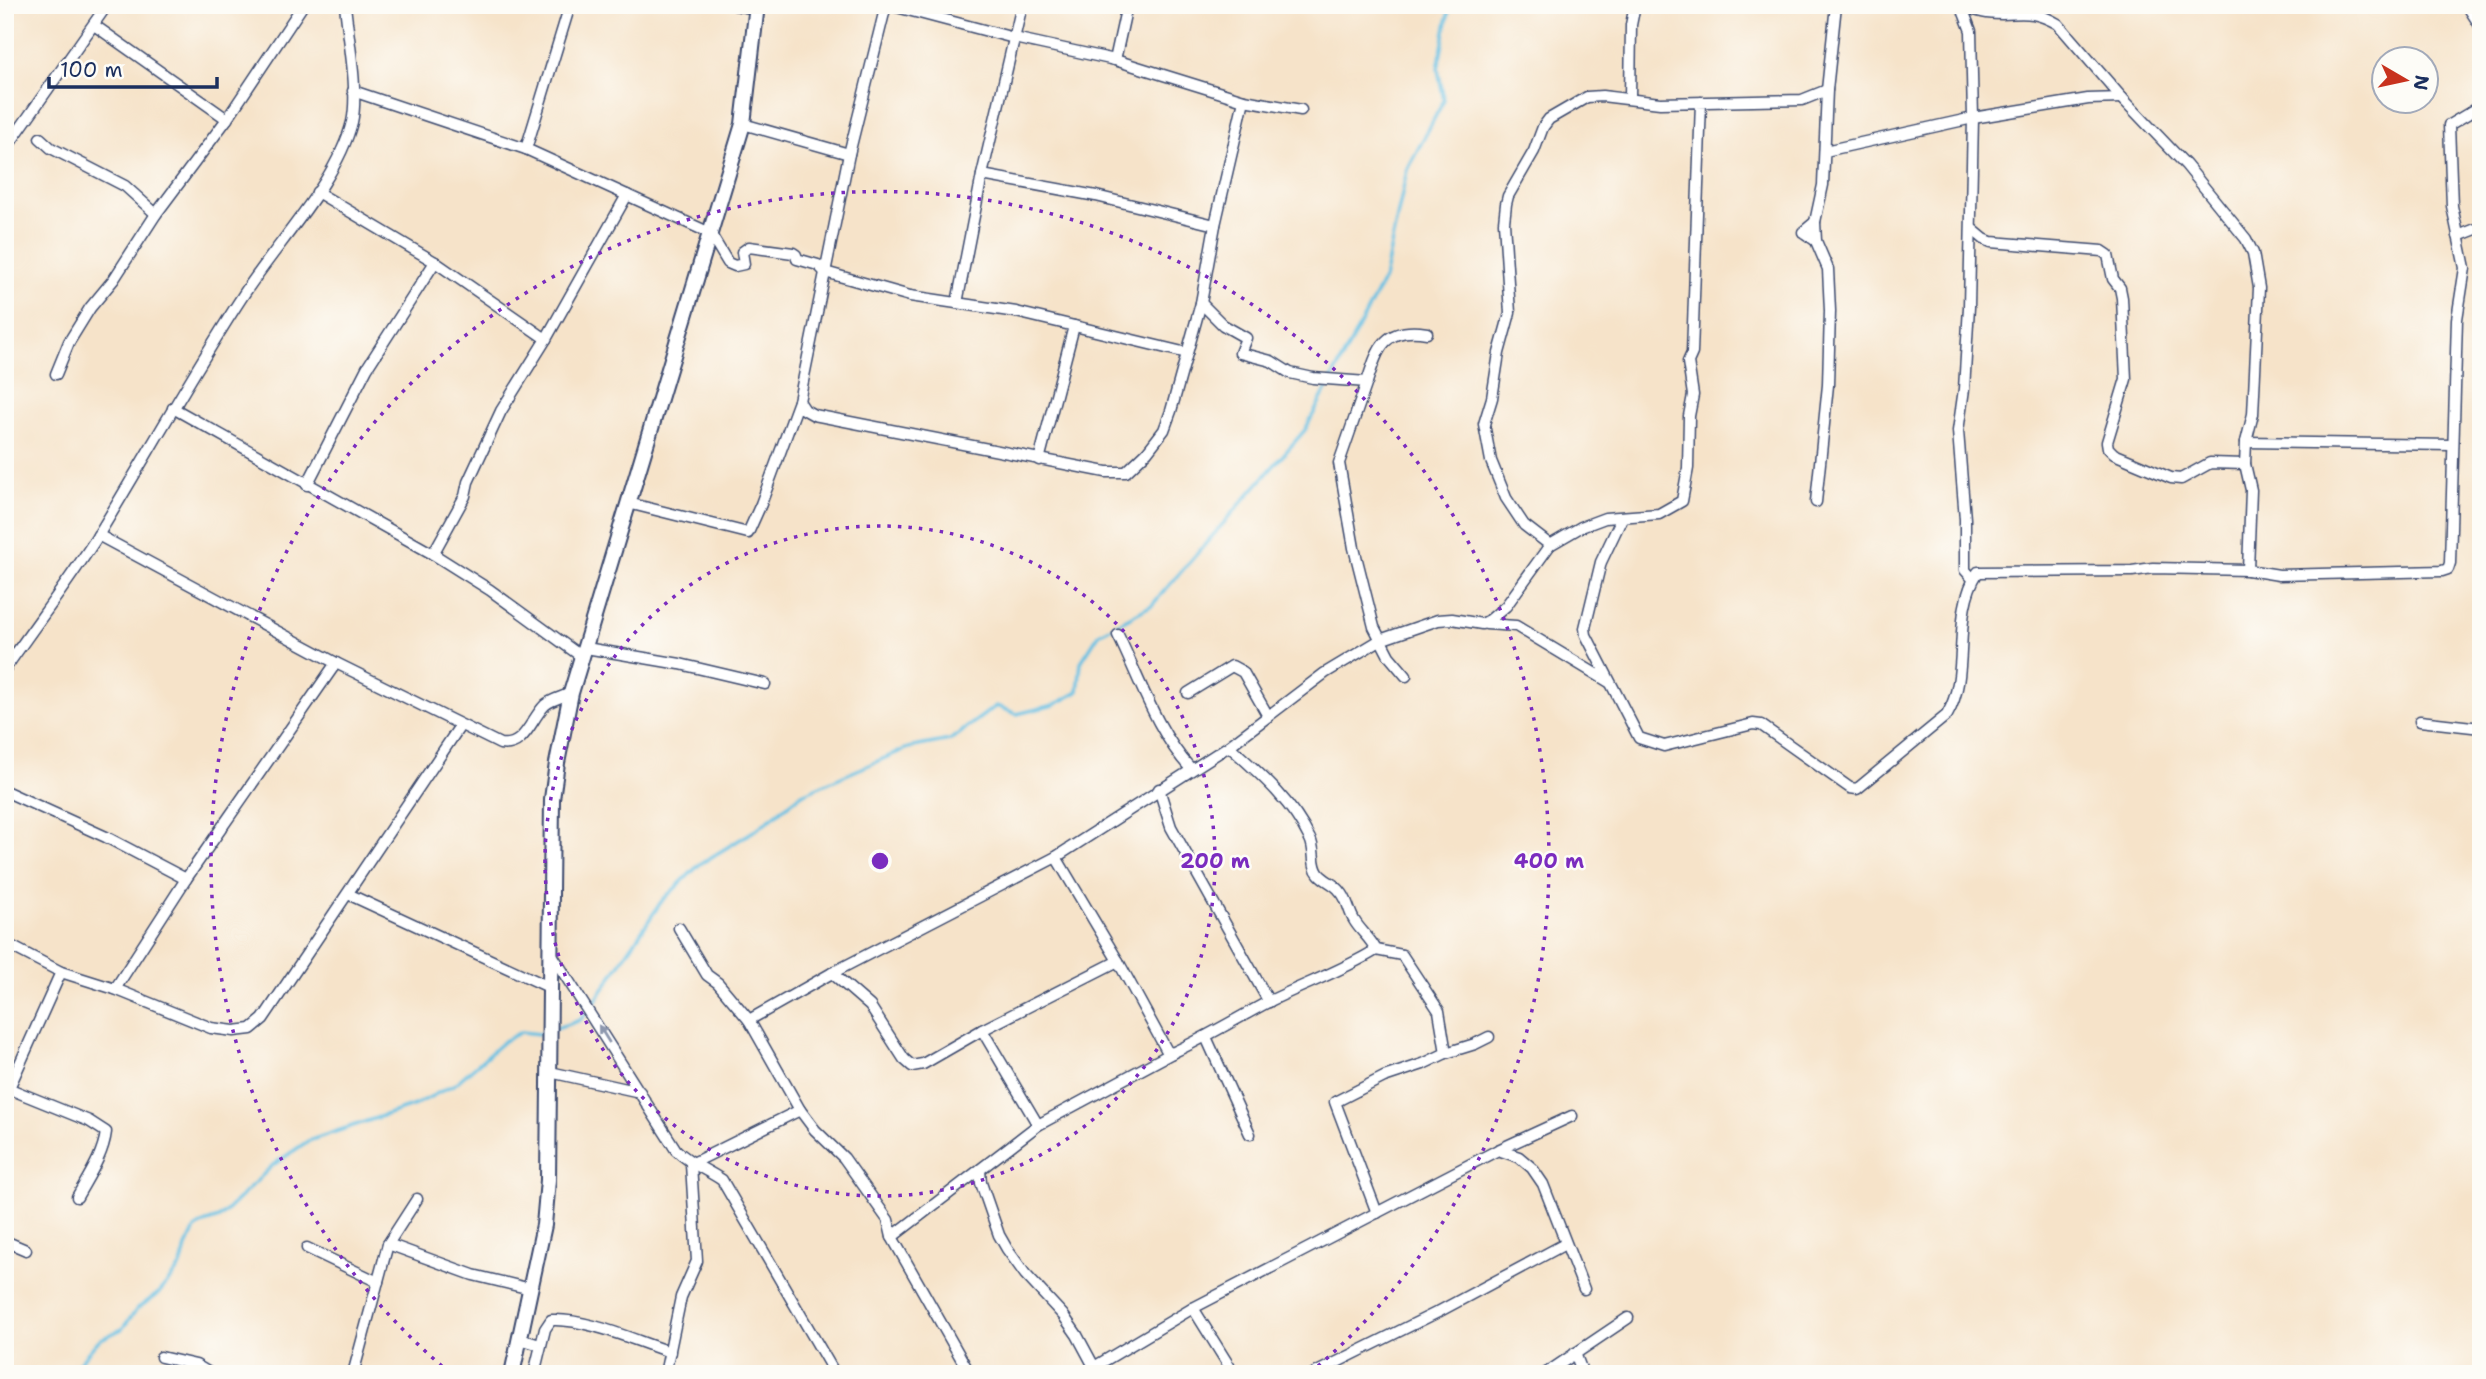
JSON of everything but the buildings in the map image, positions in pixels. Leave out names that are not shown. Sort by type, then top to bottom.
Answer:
[{"type":"main road","points":[[512,1374],[544,1225],[550,1129],[552,799],[559,752],[571,693],[743,124],[757,7]]},
{"type":"street","points":[[5,150],[107,5]]},
{"type":"street","points":[[56,374],[69,342],[90,308],[114,279],[156,214],[227,119],[303,5]]},
{"type":"street","points":[[5,669],[98,536],[243,294],[317,192],[347,138],[353,119],[354,91],[345,5]]},
{"type":"street","points":[[526,149],[570,5]]},
{"type":"street","points":[[735,5],[757,7]]},
{"type":"street","points":[[628,503],[748,533],[799,401],[849,154],[887,5],[1115,60],[1244,100],[1301,110]]},
{"type":"street","points":[[957,303],[982,175],[1023,5]]},
{"type":"street","points":[[1115,60],[1127,5]]},
{"type":"street","points":[[1630,98],[1635,5]]},
{"type":"street","points":[[1816,502],[1828,385],[1830,311],[1828,269],[1816,241],[1815,222],[1823,185],[1827,90],[1836,5]]},
{"type":"street","points":[[1961,5],[1987,13],[2027,12],[2058,24],[2122,98],[2186,165],[2246,239],[2253,253],[2259,288],[2253,414],[2246,442],[2245,464],[2251,490],[2248,570]]},
{"type":"street","points":[[1961,5],[1971,31],[1973,118],[1972,229],[1964,389],[1958,431],[1965,519],[1965,570],[1973,579]]},
{"type":"street","points":[[2467,5],[2481,26]]},
{"type":"street","points":[[94,25],[227,119]]},
{"type":"street","points":[[1550,545],[1524,525],[1506,498],[1491,461],[1485,434],[1486,413],[1492,398],[1499,353],[1510,313],[1504,222],[1506,205],[1508,196],[1549,119],[1587,97],[1630,98],[1660,103],[1802,100],[1827,90]]},
{"type":"street","points":[[354,91],[526,149],[710,233],[728,263],[736,266],[744,264],[743,252],[749,247],[793,253],[797,259],[818,265],[825,272],[910,296],[1016,312],[1187,353]]},
{"type":"street","points":[[1825,151],[1973,118],[2088,99],[2122,98]]},
{"type":"street","points":[[799,401],[805,410],[814,415],[1039,460],[1106,472],[1126,472],[1147,452],[1164,430],[1201,303],[1215,225],[1244,100]]},
{"type":"street","points":[[1482,624],[1491,620],[1506,606],[1550,545],[1581,527],[1605,518],[1659,514],[1682,501],[1688,468],[1689,416],[1693,395],[1688,362],[1692,353],[1701,102]]},
{"type":"street","points":[[1622,518],[1601,562],[1585,628],[1586,635],[1639,737],[1649,743],[1664,746],[1753,724],[1761,725],[1850,788],[1857,789],[1947,715],[1955,701],[1960,682],[1964,612],[1973,579],[1978,572],[2132,571],[2153,568],[2248,570],[2279,575],[2448,569],[2457,319],[2465,268],[2452,206],[2449,125],[2481,106]]},
{"type":"street","points":[[743,124],[849,154]]},
{"type":"street","points":[[40,138],[51,148],[125,187],[156,214]]},
{"type":"street","points":[[982,175],[1096,196],[1215,225]]},
{"type":"street","points":[[317,192],[436,262],[545,339]]},
{"type":"street","points":[[433,554],[465,496],[468,482],[491,430],[627,195]]},
{"type":"street","points":[[2458,236],[2481,227]]},
{"type":"street","points":[[1972,229],[1991,242],[2102,251],[2108,255],[2113,279],[2120,288],[2122,298],[2126,365],[2124,390],[2107,442],[2113,454],[2171,478],[2181,478],[2210,463],[2245,464]]},
{"type":"street","points":[[307,485],[367,368],[436,262]]},
{"type":"street","points":[[1201,303],[1223,325],[1246,338],[1240,353],[1270,361],[1290,373],[1313,378],[1367,382]]},
{"type":"street","points":[[1039,460],[1074,326]]},
{"type":"street","points":[[1406,676],[1389,656],[1374,627],[1365,597],[1339,463],[1378,347],[1385,340],[1397,335],[1427,333]]},
{"type":"street","points":[[173,408],[433,554],[584,652],[680,664],[765,684]]},
{"type":"street","points":[[2246,442],[2452,445]]},
{"type":"street","points":[[98,536],[335,663],[500,744],[509,746],[526,733],[543,707],[571,693]]},
{"type":"street","points":[[748,1020],[832,973],[1056,857],[1229,746],[1336,665],[1380,640],[1438,620],[1516,626],[1611,683]]},
{"type":"street","points":[[1118,635],[1158,720],[1178,755],[1191,769]]},
{"type":"street","points":[[115,989],[186,879],[335,663]]},
{"type":"street","points":[[1188,693],[1232,666],[1242,672],[1268,716]]},
{"type":"street","points":[[2420,721],[2481,728]]},
{"type":"street","points":[[5,943],[61,972],[115,989],[211,1028],[234,1031],[251,1029],[264,1019],[460,726]]},
{"type":"street","points":[[1229,746],[1278,790],[1311,839],[1315,867],[1320,875],[1338,887],[1345,897],[1354,922],[1371,939],[1376,950]]},
{"type":"street","points":[[1159,789],[1171,827],[1269,1002]]},
{"type":"street","points":[[5,791],[106,837],[186,879]]},
{"type":"street","points":[[1056,857],[1118,961],[1167,1051],[1172,1053]]},
{"type":"street","points":[[348,894],[551,988]]},
{"type":"street","points":[[679,928],[707,975],[718,983],[748,1020],[800,1110],[815,1130],[844,1158],[888,1220],[892,1237],[970,1374]]},
{"type":"street","points":[[892,1237],[1038,1125],[1269,1002],[1376,950],[1402,955],[1413,970],[1439,1011],[1446,1053]]},
{"type":"street","points":[[551,953],[676,1150],[691,1164],[708,1170],[722,1180],[835,1374]]},
{"type":"street","points":[[832,973],[870,1006],[904,1059],[912,1066],[923,1064],[982,1030],[1118,961]]},
{"type":"street","points":[[61,972],[7,1087],[89,1121],[106,1132],[105,1142],[96,1163],[76,1197]]},
{"type":"street","points":[[982,1030],[1038,1125]]},
{"type":"street","points":[[1206,1037],[1250,1134]]},
{"type":"street","points":[[1377,1213],[1335,1102],[1384,1077],[1489,1037]]},
{"type":"street","points":[[550,1072],[640,1092]]},
{"type":"street","points":[[691,1164],[800,1110]]},
{"type":"street","points":[[980,1170],[981,1183],[999,1235],[1007,1249],[1063,1315],[1096,1370],[1193,1308],[1480,1157],[1572,1116]]},
{"type":"street","points":[[1498,1150],[1518,1157],[1532,1168],[1544,1184],[1584,1289]]},
{"type":"street","points":[[665,1374],[681,1297],[697,1261],[691,1164]]},
{"type":"street","points":[[353,1374],[387,1244],[417,1199]]},
{"type":"street","points":[[5,1241],[26,1250]]},
{"type":"street","points":[[387,1244],[473,1275],[531,1289]]},
{"type":"street","points":[[1313,1374],[1438,1312],[1565,1244]]},
{"type":"street","points":[[307,1248],[378,1282]]},
{"type":"street","points":[[1193,1308],[1234,1374]]},
{"type":"street","points":[[1545,1374],[1628,1318]]},
{"type":"street","points":[[534,1374],[545,1329],[551,1320],[601,1329],[670,1352]]},
{"type":"street","points":[[520,1339],[540,1345]]},
{"type":"street","points":[[1575,1353],[1583,1374]]},
{"type":"street","points":[[161,1357],[196,1366],[211,1374]]},
{"type":"waterway","points":[[554,1029],[580,1020],[661,902],[700,864],[757,829],[802,794],[908,748],[950,740],[996,706],[1017,714],[1054,705],[1078,692],[1081,662],[1099,634],[1152,605],[1305,430],[1384,279],[1407,170],[1444,100],[1438,69],[1450,5]]},
{"type":"waterway","points":[[62,1374],[77,1365],[99,1340],[122,1329],[137,1309],[159,1293],[181,1266],[195,1229],[219,1218],[273,1165],[308,1141],[415,1105],[455,1084],[504,1041],[521,1032],[540,1034],[547,1031]]}]
